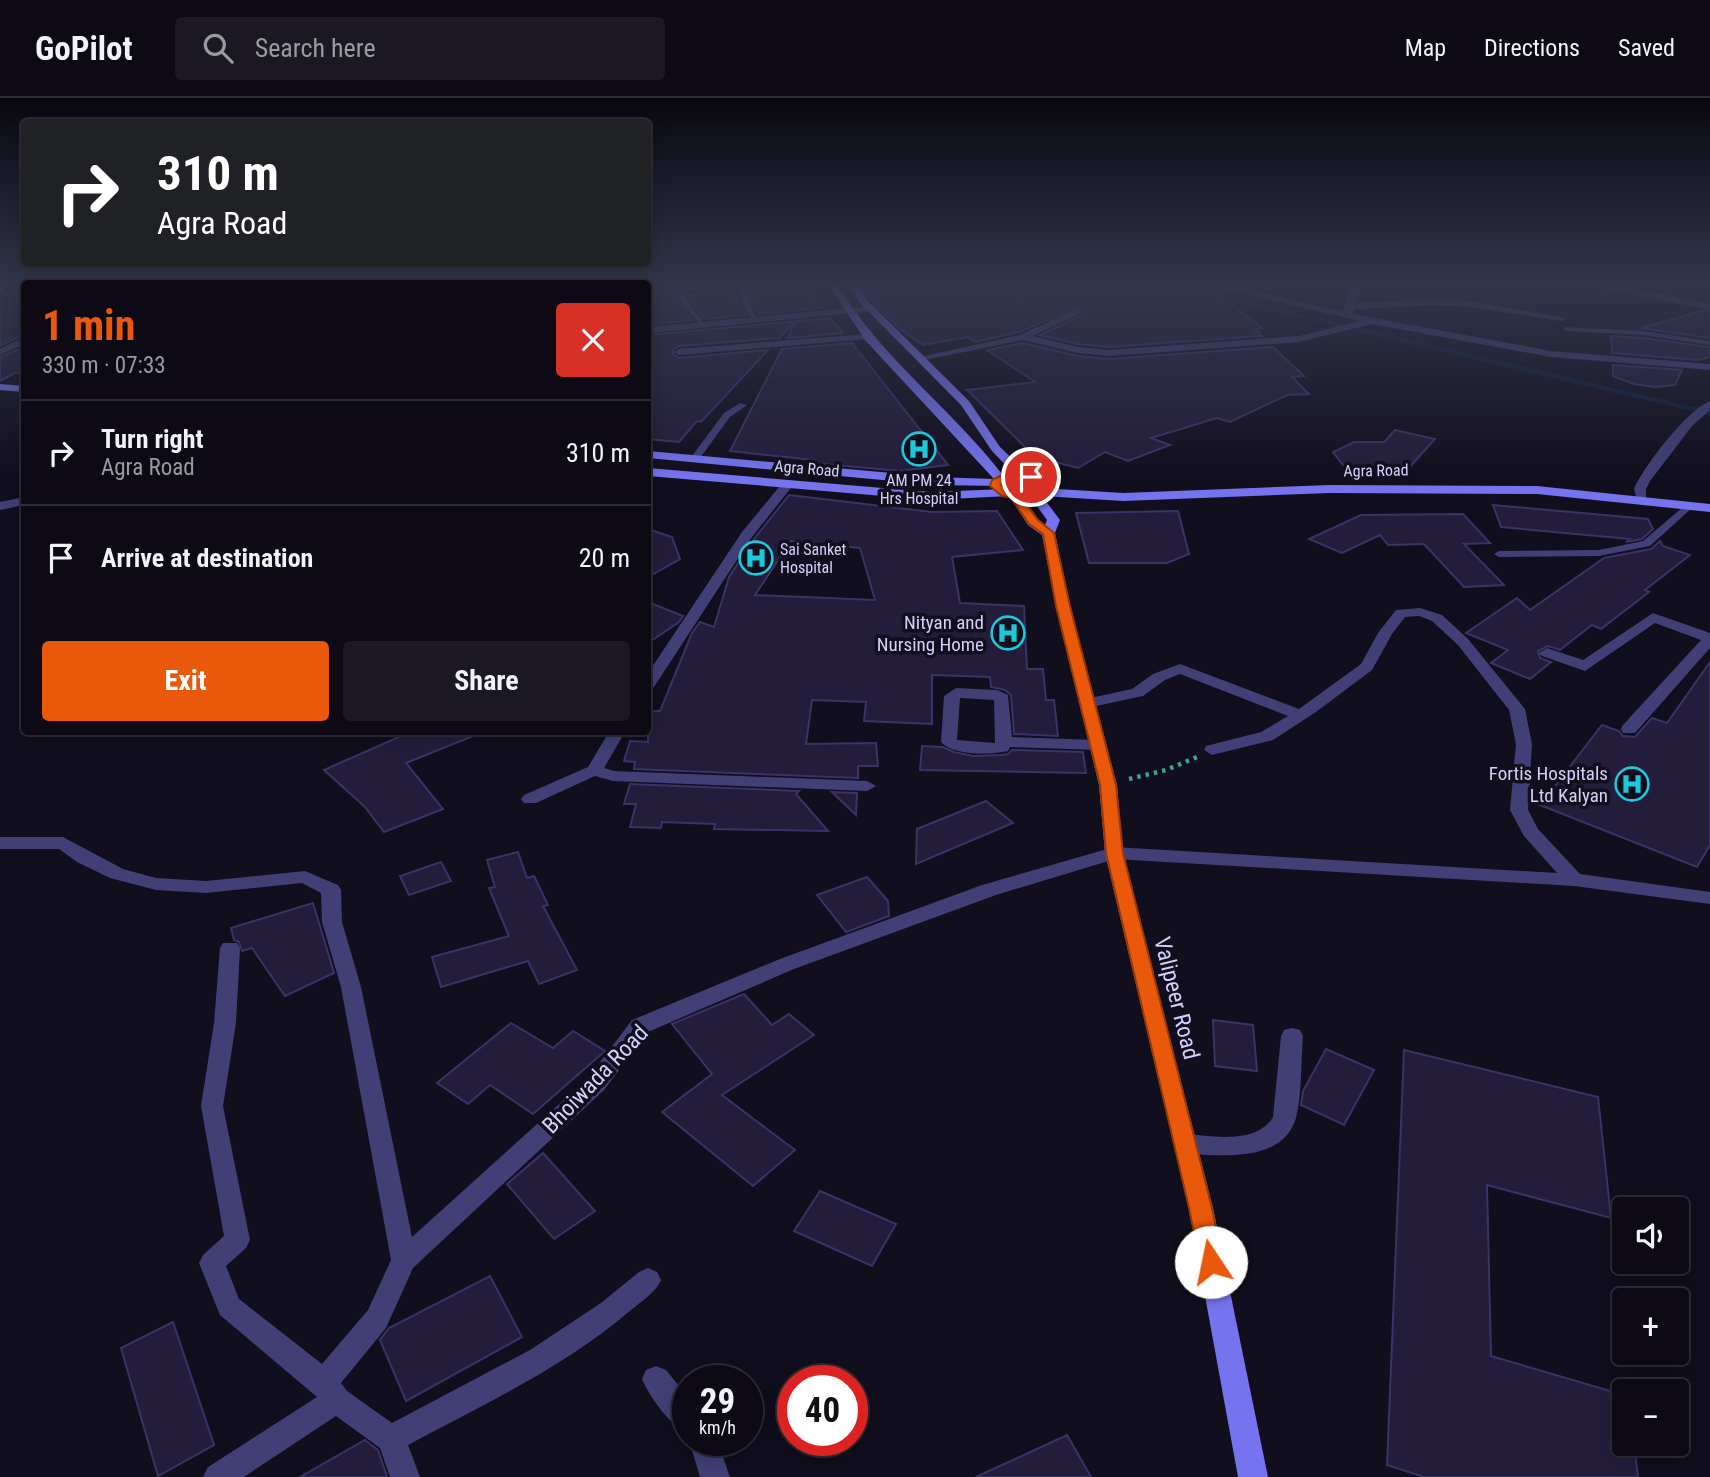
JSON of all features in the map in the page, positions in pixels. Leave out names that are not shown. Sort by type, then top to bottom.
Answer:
[{"type":"street","points":[[679,352],[724,348]]},
{"type":"street","points":[[876,348],[959,436],[978,450],[998,481],[1000,490],[1011,494],[1033,522],[1048,533]]},
{"type":"street","points":[[910,348],[965,403],[996,449],[1022,475]]},
{"type":"street","points":[[920,358],[967,348]]},
{"type":"street","points":[[1071,348],[1109,353],[1172,348]]},
{"type":"street","points":[[1521,348],[1552,354],[1710,367]]},
{"type":"street","points":[[0,387],[21,389]]},
{"type":"street","points":[[0,395],[21,397]]},
{"type":"street","points":[[1641,495],[1688,424],[1710,404]]},
{"type":"street","name":"Agra Road","points":[[651,455],[936,481],[998,481],[1022,475],[1039,489]]},
{"type":"street","name":"Agra Road","points":[[651,472],[930,496],[1011,494],[1039,489],[1123,497],[1413,487],[1710,498]]},
{"type":"street","points":[[651,679],[747,535],[788,484]]},
{"type":"street","name":"Valipeer Road","points":[[1039,489],[1054,520],[1048,533],[1063,606],[1108,785],[1114,853],[1201,1208],[1253,1477]]},
{"type":"street","name":"Agra Road","points":[[1641,495],[1710,508]]},
{"type":"street","points":[[0,506],[21,502]]},
{"type":"street","points":[[1212,750],[1266,736],[1367,667],[1385,633],[1401,613],[1420,612],[1437,618],[1463,642],[1517,709],[1524,744],[1519,788],[1520,810],[1530,832],[1574,880]]},
{"type":"street","points":[[1547,653],[1586,666],[1653,617],[1710,638],[1629,729]]},
{"type":"street","points":[[1087,703],[1137,693],[1159,677],[1180,668],[1300,715]]},
{"type":"street","points":[[530,799],[594,770],[615,735]]},
{"type":"street","points":[[1004,741],[1098,745]]},
{"type":"street","points":[[594,770],[613,776],[867,786]]},
{"type":"street","points":[[0,843],[63,843],[84,858],[117,874],[156,884],[206,887],[305,877],[331,890],[332,922],[352,986],[404,1260]]},
{"type":"street","name":"Bhoiwada Road","points":[[218,1477],[331,1392],[377,1319],[404,1260],[596,1084],[640,1026],[787,964],[976,894],[1114,853],[1574,880],[1710,898]]},
{"type":"street","points":[[230,948],[225,1023],[212,1106],[237,1240],[212,1263],[229,1307],[391,1439],[405,1477]]},
{"type":"street","points":[[1185,1144],[1242,1146],[1268,1139],[1280,1130],[1284,1118],[1292,1037]]},
{"type":"street","points":[[391,1439],[540,1359],[610,1312],[648,1280]]},
{"type":"street","points":[[656,1378],[672,1398]]},
{"type":"street","points":[[709,1456],[715,1477]]},
{"type":"lane","points":[[694,460],[727,415],[743,405]]},
{"type":"lane","points":[[1499,554],[1599,553],[1646,544],[1689,505]]},
{"type":"path","points":[[1108,785],[1166,771],[1212,750]]},
{"type":"building","points":[[21,348],[21,372],[0,381],[0,357]]},
{"type":"building","points":[[651,348],[675,348],[673,354],[679,358],[768,350],[701,422],[697,421],[679,442],[651,439]]},
{"type":"building","points":[[856,348],[948,465],[900,471],[812,463],[814,460],[730,451],[782,349]]},
{"type":"building","points":[[1046,348],[1078,356],[1109,359],[1274,348],[1304,376],[1292,377],[1309,394],[1287,395],[1230,422],[1217,418],[1151,438],[1170,445],[1128,461],[1105,452],[1078,468],[1043,459],[1030,452],[967,390],[1035,382],[987,350]]},
{"type":"building","points":[[1612,348],[1710,348],[1710,357],[1699,360],[1612,353]]},
{"type":"building","points":[[1613,365],[1682,370],[1675,385],[1655,387],[1634,384],[1613,376]]},
{"type":"building","points":[[1395,430],[1435,439],[1407,470],[1347,470],[1333,452],[1354,442],[1384,442]]},
{"type":"building","points":[[789,495],[932,512],[997,511],[1023,550],[952,557],[960,603],[1024,606],[1027,669],[1043,669],[1046,700],[1054,700],[1058,736],[1014,734],[1011,695],[1005,690],[991,687],[990,677],[932,675],[932,724],[864,721],[866,702],[812,700],[806,744],[876,743],[878,766],[858,766],[858,778],[634,769],[635,762],[624,761],[630,741],[648,742],[648,735],[651,735],[651,711],[660,711],[692,633],[700,622],[714,627],[729,577],[754,539]],"holes":[[[791,541],[860,548],[875,600],[755,595]]]},
{"type":"building","points":[[1493,505],[1648,519],[1653,529],[1642,539],[1626,542],[1630,539],[1501,527]]},
{"type":"building","points":[[1178,511],[1189,554],[1167,563],[1089,563],[1076,513]]},
{"type":"building","points":[[1463,514],[1490,543],[1464,544],[1504,585],[1464,587],[1424,544],[1388,545],[1380,535],[1342,553],[1309,539],[1361,515]]},
{"type":"building","points":[[651,530],[672,537],[680,559],[651,575]]},
{"type":"building","points":[[1660,541],[1663,546],[1690,555],[1645,590],[1649,592],[1601,629],[1592,625],[1560,650],[1548,646],[1538,651],[1540,658],[1551,662],[1530,679],[1491,663],[1508,650],[1466,633],[1517,598],[1530,610],[1604,558],[1651,549]]},
{"type":"building","points":[[651,603],[683,616],[679,622],[651,641]]},
{"type":"building","points":[[1710,662],[1710,845],[1697,867],[1540,805],[1602,725],[1619,731],[1623,736],[1635,737],[1652,718],[1667,723]]},
{"type":"building","points":[[403,735],[476,735],[406,763],[443,809],[384,832],[365,807],[324,770]]},
{"type":"building","points":[[922,746],[943,747],[973,756],[1008,754],[1012,750],[1083,752],[1086,773],[920,770]]},
{"type":"building","points":[[630,784],[799,791],[796,794],[828,831],[714,829],[715,824],[662,822],[661,828],[630,827],[636,804],[624,804]]},
{"type":"building","points":[[832,792],[857,793],[856,815]]},
{"type":"building","points":[[986,801],[1013,823],[916,864],[917,829]]},
{"type":"building","points":[[518,852],[527,878],[534,876],[548,905],[543,906],[577,970],[539,984],[528,961],[441,987],[432,957],[509,936],[489,888],[495,887],[487,860]]},
{"type":"building","points":[[441,862],[451,881],[409,895],[400,876]]},
{"type":"building","points":[[867,877],[888,901],[889,916],[846,932],[817,895]]},
{"type":"building","points":[[313,903],[334,973],[285,996],[252,948],[242,951],[239,942],[234,940],[231,928]]},
{"type":"building","points":[[744,994],[772,1025],[789,1014],[814,1035],[722,1095],[795,1150],[753,1186],[662,1112],[712,1074],[672,1024]]},
{"type":"building","points":[[1213,1020],[1253,1025],[1257,1071],[1215,1066]]},
{"type":"building","points":[[511,1023],[553,1048],[573,1031],[605,1051],[533,1114],[490,1085],[468,1104],[437,1083]]},
{"type":"building","points":[[1326,1049],[1374,1070],[1344,1125],[1301,1105],[1303,1091]]},
{"type":"building","points":[[1404,1050],[1598,1097],[1611,1218],[1487,1185],[1491,1356],[1612,1391],[1612,1456],[1635,1456],[1638,1477],[1424,1477],[1387,1465]]},
{"type":"building","points":[[543,1153],[595,1211],[554,1239],[507,1184]]},
{"type":"building","points":[[820,1191],[896,1224],[872,1266],[794,1231]]},
{"type":"building","points":[[490,1276],[522,1337],[406,1401],[380,1340],[389,1328]]},
{"type":"building","points":[[173,1322],[214,1445],[158,1476],[121,1348]]},
{"type":"building","points":[[1067,1435],[1091,1477],[976,1477]]},
{"type":"building","points":[[365,1440],[378,1450],[387,1477],[300,1477]]},
{"type":"waterway","points":[[1438,348],[1710,413]]},
{"type":"place","name":"AM PM 24 Hrs Hospital","points":[[919,449]]},
{"type":"place","name":"Sai Sanket Hospital","points":[[756,558]]},
{"type":"place","name":"Nityan and Nursing Home","points":[[1008,633]]},
{"type":"place","name":"Fortis Hospitals Ltd Kalyan","points":[[1632,784]]},
{"type":"route","points":[[1031,477],[1006,477],[996,482],[996,486],[1006,494],[1015,495],[1033,522],[1048,533],[1063,606],[1108,785],[1114,853],[1201,1208],[1211,1262]]}]
